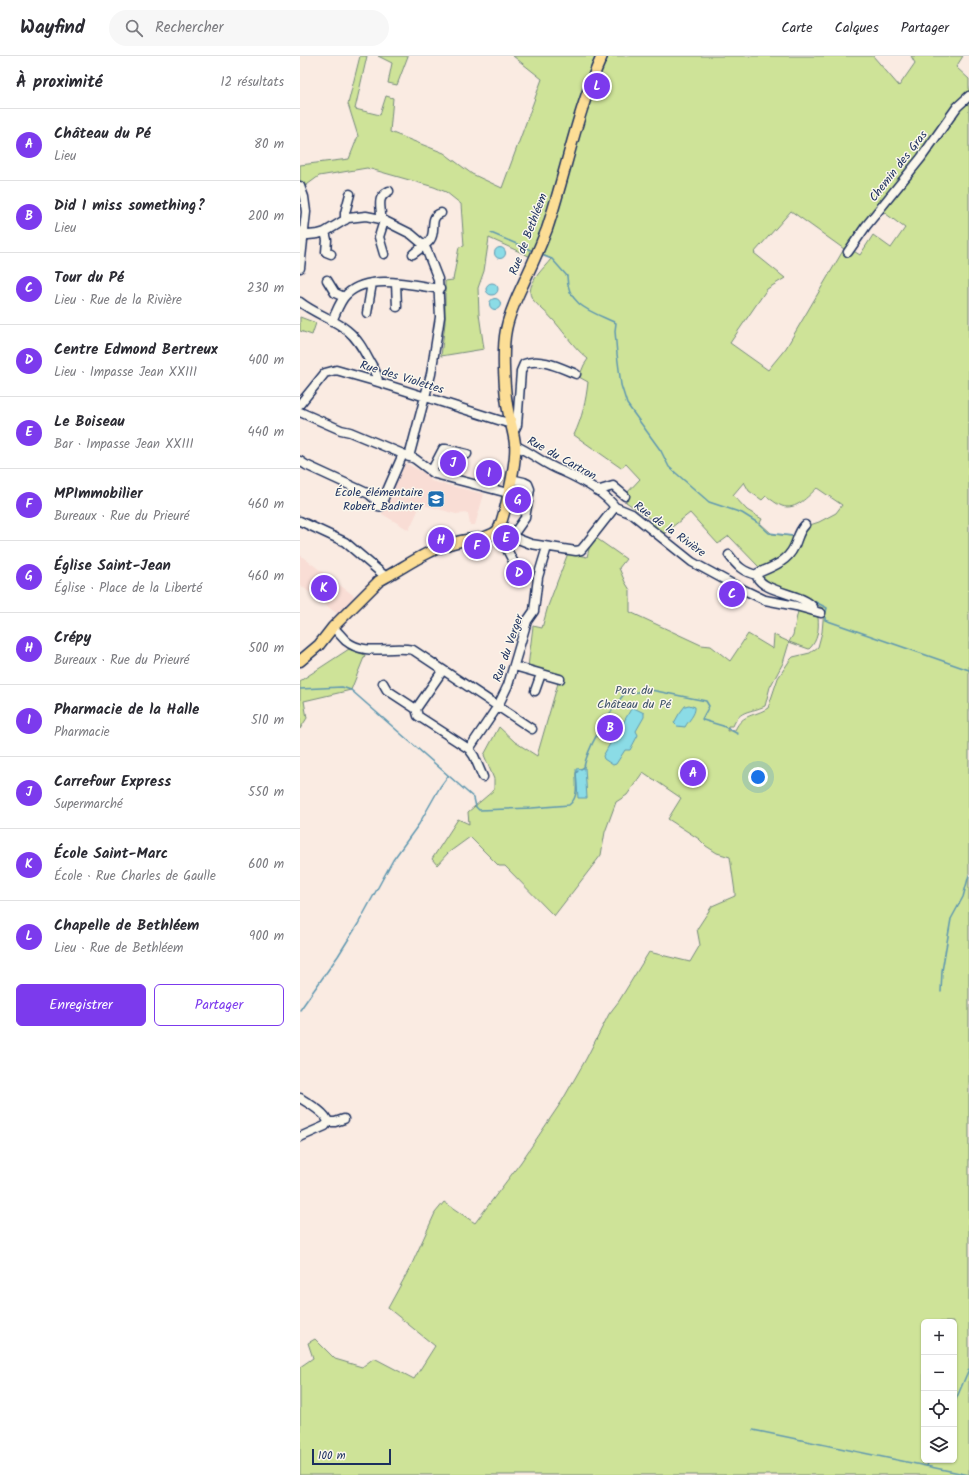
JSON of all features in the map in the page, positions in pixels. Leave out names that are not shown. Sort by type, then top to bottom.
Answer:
[{"type":"main road","name":"Rue de Bethléem","points":[[516,446],[508,413],[506,391],[505,361],[508,319],[547,229],[589,87],[602,56]]},
{"type":"main road","points":[[300,661],[319,645],[333,627],[379,581],[433,550],[458,542],[489,536],[498,530],[508,493],[516,446]]},
{"type":"street","name":"Chemin des Gras","points":[[848,252],[866,226],[921,158],[957,107],[969,96]]},
{"type":"street","points":[[300,186],[304,197],[306,212],[302,233],[300,268]]},
{"type":"street","points":[[384,254],[379,236],[382,220],[380,198],[383,194],[389,191]]},
{"type":"street","points":[[345,220],[345,213],[350,194]]},
{"type":"street","points":[[413,254],[430,241],[433,233],[434,218],[437,214],[441,213]]},
{"type":"street","points":[[300,461],[319,472],[369,494],[380,501],[385,498],[406,455],[426,397],[427,374],[440,317],[440,289],[435,268],[424,245],[411,234],[382,220],[366,216],[345,220],[325,232],[313,235],[302,233]]},
{"type":"street","points":[[325,232],[327,240],[326,252],[331,254]]},
{"type":"street","points":[[327,280],[335,293],[344,297]]},
{"type":"street","points":[[332,321],[346,294],[359,286],[380,282],[440,289]]},
{"type":"street","points":[[367,313],[372,283]]},
{"type":"street","points":[[396,283],[397,307]]},
{"type":"street","points":[[300,302],[309,309],[349,332],[356,339],[371,364],[375,381]]},
{"type":"street","points":[[512,427],[515,429],[517,425],[521,371],[524,364],[535,362],[545,363],[576,374]]},
{"type":"street","name":"Rue des Violettes","points":[[300,404],[325,372],[331,370],[341,371],[426,397],[512,427]]},
{"type":"street","points":[[300,412],[341,430],[350,432],[406,455],[435,474],[508,493]]},
{"type":"street","name":"Rue du Cartron","points":[[516,446],[528,451],[562,472],[576,478],[610,500],[615,507]]},
{"type":"street","points":[[432,472],[443,449],[466,454]]},
{"type":"street","points":[[511,478],[528,484],[530,489],[525,518],[513,535]]},
{"type":"street","name":"Rue du Cartron","points":[[597,491],[613,486],[625,496]]},
{"type":"street","points":[[498,530],[513,535],[527,543],[570,551],[581,550],[615,507]]},
{"type":"street","name":"Rue de la Rivière","points":[[615,507],[632,514],[692,562],[738,587],[765,600],[818,612],[810,603],[764,584],[758,580],[757,575]]},
{"type":"street","points":[[300,522],[345,542],[386,577]]},
{"type":"street","points":[[729,555],[748,573],[757,575],[758,573],[788,558],[800,529],[805,525]]},
{"type":"street","points":[[498,530],[514,563]]},
{"type":"street","name":"Rue du Verger","points":[[469,749],[498,706],[508,685],[527,620],[534,611],[538,577],[547,547]]},
{"type":"street","points":[[333,627],[346,641],[358,648],[371,650],[400,648],[413,650],[532,729]]},
{"type":"street","points":[[514,666],[560,679]]},
{"type":"street","points":[[416,709],[443,670]]},
{"type":"street","points":[[535,691],[541,674]]},
{"type":"street","points":[[383,683],[387,690],[416,709],[418,716],[469,749],[474,756],[483,777]]},
{"type":"street","points":[[300,1098],[327,1118],[328,1122]]},
{"type":"street","points":[[300,1137],[325,1126],[328,1122],[344,1120]]},
{"type":"shaded area","name":"École élémentaire Robert Badinter","points":[[405,463],[428,475],[431,481],[484,494],[475,525],[470,525],[468,513],[456,514],[421,504],[409,530],[382,514]]},
{"type":"shaded area","points":[[300,555],[357,598],[340,616],[300,585]]},
{"type":"green space","name":"Parc du Château du Pé","points":[[360,56],[367,56],[355,109],[380,115],[386,96],[393,98],[390,132],[444,153],[472,174],[502,188],[542,79],[513,56],[873,56],[899,86],[915,63],[911,56],[963,56],[956,67],[969,79],[969,1475],[300,1475],[300,1367],[313,1358],[308,1343],[315,1339],[335,1359],[362,1367],[374,1358],[414,1379],[435,1346],[388,1308],[411,1266],[435,1213],[444,1202],[475,1223],[521,1162],[562,1101],[609,1014],[619,1001],[649,952],[690,962],[700,945],[697,929],[712,906],[735,896],[730,857],[717,853],[706,846],[699,839],[668,819],[681,798],[643,772],[627,795],[616,802],[605,832],[601,855],[554,916],[505,866],[499,866],[470,837],[448,853],[437,865],[432,859],[458,819],[469,824],[468,812],[494,790],[494,779],[484,755],[499,727],[515,742],[537,756],[560,676],[528,667],[533,626],[542,628],[548,606],[568,553],[587,557],[590,545],[596,538],[626,559],[619,568],[630,590],[630,612],[701,645],[711,646],[730,661],[748,634],[773,649],[774,635],[789,643],[783,663],[770,687],[765,706],[742,714],[733,726],[728,726],[727,731],[735,730],[745,718],[768,708],[778,678],[790,660],[793,657],[810,653],[818,647],[822,632],[824,609],[810,600],[768,584],[757,569],[759,567],[729,536],[718,544],[690,513],[663,534],[650,523],[652,520],[626,502],[626,494],[640,479],[626,464],[621,468],[574,435],[583,409],[588,382],[579,377],[588,359],[554,321],[534,302],[530,295],[531,287],[535,278],[551,259],[542,254],[531,257],[489,238],[484,271],[478,288],[479,314],[484,349],[441,356],[445,323],[445,281],[453,280],[459,247],[464,246],[461,204],[446,192],[434,187],[367,168],[319,176],[300,190],[300,165],[349,159],[358,136],[348,104]],"holes":[[[878,208],[905,228],[891,248],[873,235],[860,255],[847,247]],[[791,211],[844,249],[786,348],[768,370],[730,343],[767,289],[785,278],[754,253]],[[744,482],[749,491],[762,500],[766,496],[782,506],[787,507],[797,505],[806,499],[817,488],[842,505],[836,513],[819,522],[807,526],[799,537],[772,534],[760,523],[762,519],[747,510],[733,495]]]},
{"type":"green space","points":[[378,56],[408,56],[397,85],[388,83],[392,63]]},
{"type":"green space","points":[[300,317],[316,323],[312,335],[300,331]]},
{"type":"green space","points":[[798,611],[818,617],[817,634],[812,646],[809,649],[789,642],[793,635]]},
{"type":"green space","points":[[349,649],[365,655],[351,690],[304,701],[307,718],[300,729],[300,681]]},
{"type":"water","points":[[500,247],[504,249],[506,253],[504,257],[500,259],[496,257],[494,253],[496,249]]},
{"type":"water","points":[[494,283],[497,284],[497,294],[490,295],[487,294],[486,287],[487,284]]},
{"type":"water","points":[[495,298],[499,300],[501,304],[499,308],[495,310],[491,308],[489,304],[491,300]]},
{"type":"water","points":[[689,705],[695,707],[693,715],[685,727],[677,726],[674,723],[679,714],[685,706]]},
{"type":"water","points":[[634,708],[644,713],[644,717],[636,731],[638,735],[630,750],[625,750],[616,764],[613,765],[604,759],[603,756],[611,742],[609,737],[617,723],[623,723],[631,709]]},
{"type":"water","points":[[585,768],[587,798],[578,798],[576,769]]},
{"type":"waterway","points":[[491,233],[533,251]]},
{"type":"waterway","points":[[541,255],[552,259],[567,276],[568,286],[576,301],[590,311],[616,323],[615,331],[621,385],[627,404],[661,451],[669,467],[709,502],[742,513],[758,523],[769,533],[793,536],[793,539]]},
{"type":"waterway","points":[[804,596],[827,608],[826,612]]},
{"type":"waterway","points":[[825,617],[825,620],[969,670]]},
{"type":"waterway","points":[[300,689],[342,687],[351,690],[474,798],[476,807],[479,810],[569,805],[576,795],[576,773],[578,771]]},
{"type":"waterway","points":[[581,769],[584,767],[590,748],[600,729],[624,694],[651,690],[706,701],[709,706],[702,719],[723,726],[738,734]]},
{"type":"waterway","points":[[300,1010],[338,956],[358,924],[393,860],[419,824],[448,776]]},
{"type":"waterway","points":[[941,992],[942,971],[951,919],[963,897],[969,875]]},
{"type":"waterway","points":[[957,1397],[969,1369]]},
{"type":"waterway","points":[[753,1430],[969,1475]]},
{"type":"place","name":"Chapelle de Bethléem","points":[[597,86]]},
{"type":"place","name":"Carrefour Express","points":[[453,463]]},
{"type":"place","name":"Pharmacie de la Halle","points":[[489,473]]},
{"type":"place","name":"École élémentaire Robert Badinter","points":[[436,499]]},
{"type":"place","name":"Église Saint-Jean","points":[[518,500]]},
{"type":"place","name":"Le Boiseau","points":[[506,538]]},
{"type":"place","name":"Crépy","points":[[441,540]]},
{"type":"place","name":"MPImmobilier","points":[[477,546]]},
{"type":"place","name":"Centre Edmond Bertreux","points":[[519,573]]},
{"type":"place","name":"École Saint-Marc","points":[[324,588]]},
{"type":"place","name":"Tour du Pé","points":[[732,594]]},
{"type":"place","name":"Did I miss something?","points":[[610,728]]},
{"type":"place","name":"Château du Pé","points":[[693,773]]}]
